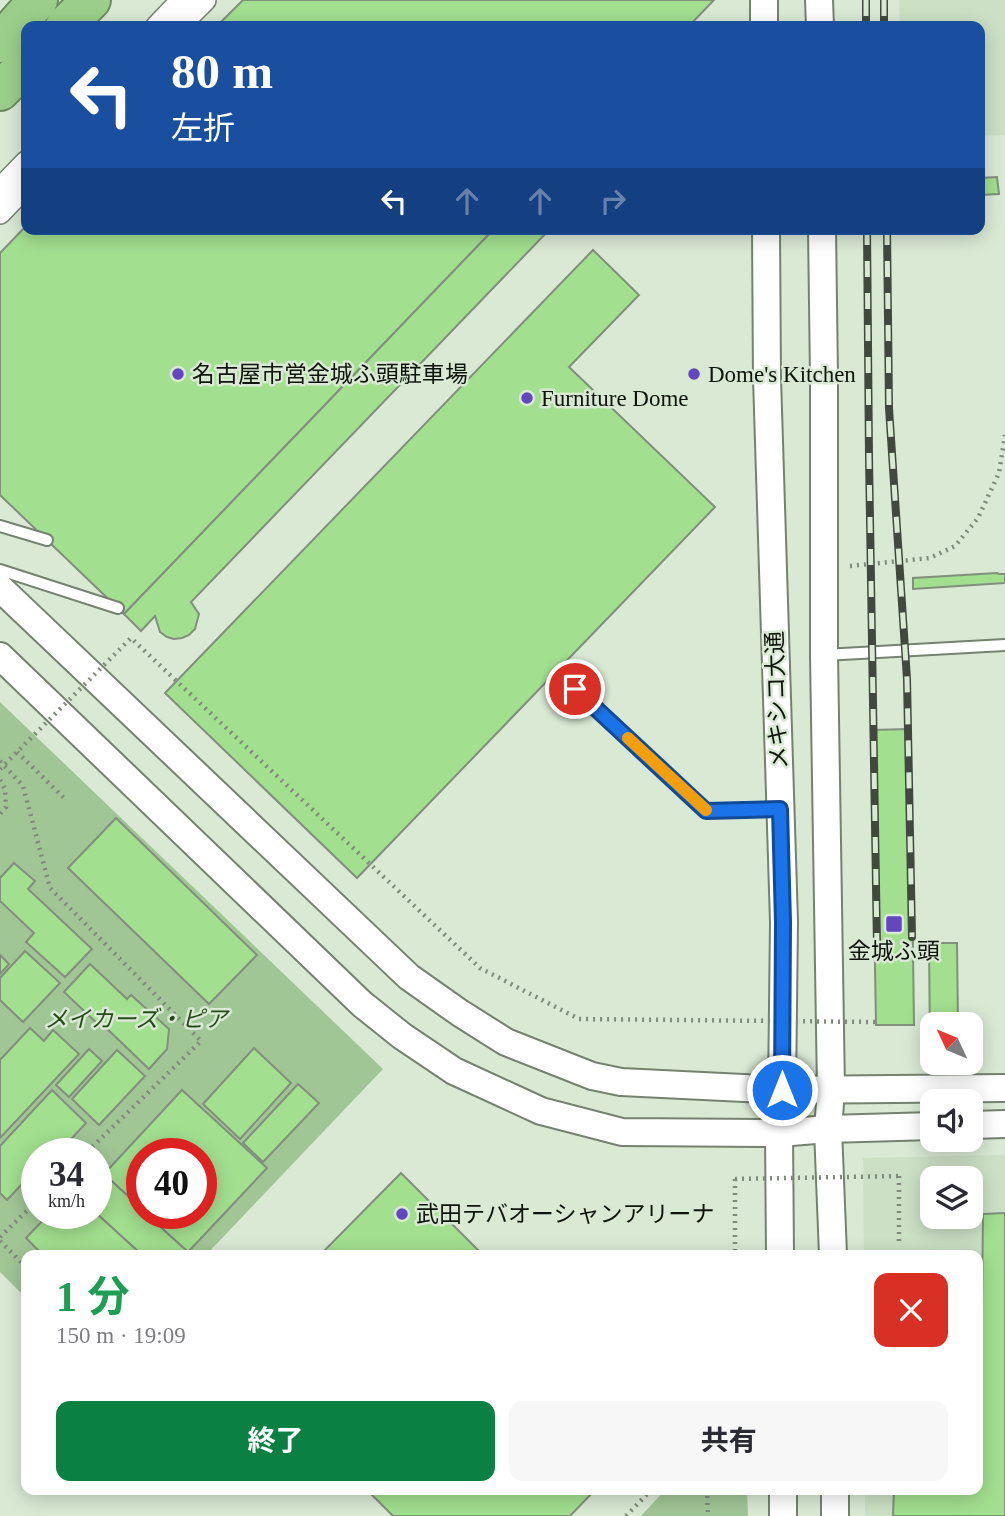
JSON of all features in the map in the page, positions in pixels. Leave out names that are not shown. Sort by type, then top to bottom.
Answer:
[{"type":"highway","points":[[0,43],[38,0]]},
{"type":"highway","points":[[70,21],[91,0]]},
{"type":"highway","points":[[0,91],[21,70]]},
{"type":"street","points":[[162,21],[182,0]]},
{"type":"street","points":[[184,21],[205,0]]},
{"type":"street","points":[[764,0],[764,21]]},
{"type":"street","points":[[819,0],[820,21]]},
{"type":"street","points":[[0,189],[21,167]]},
{"type":"street","points":[[0,213],[21,191]]},
{"type":"street","name":"メキシコ大通","points":[[766,235],[767,378],[783,922],[780,1250]]},
{"type":"street","name":"メキシコ大通","points":[[822,235],[824,655],[831,1090],[828,1129],[833,1250]]},
{"type":"street","points":[[0,588],[409,977],[506,1042],[592,1076],[621,1082],[782,1090],[1005,1088]]},
{"type":"street","points":[[0,656],[362,1004],[402,1036],[454,1071],[541,1111],[622,1132],[779,1133],[920,1126]]},
{"type":"street","points":[[983,1125],[1005,1124]]},
{"type":"street","points":[[783,1495],[783,1516]]},
{"type":"street","points":[[835,1495],[835,1516]]},
{"type":"lane","points":[[0,526],[47,540]]},
{"type":"lane","points":[[0,570],[118,608]]},
{"type":"lane","points":[[824,655],[1005,645]]},
{"type":"lane","points":[[575,689],[706,811],[780,809]]},
{"type":"path","points":[[850,566],[930,558],[955,546],[978,518],[999,473],[1005,435]]},
{"type":"path","points":[[0,769],[131,638],[480,968],[579,1019],[875,1022]]},
{"type":"path","points":[[17,752],[64,797]]},
{"type":"path","points":[[0,761],[23,786],[50,888],[201,1041],[101,1138]]},
{"type":"path","points":[[0,780],[5,789],[6,807],[0,814]]},
{"type":"path","points":[[735,1250],[735,1179],[899,1176],[899,1241]]},
{"type":"path","points":[[21,1217],[0,1239],[21,1261]]},
{"type":"path","points":[[626,1516],[646,1495]]},
{"type":"path","points":[[708,1495],[708,1516]]},
{"type":"shaded area","points":[[899,0],[1005,0],[1005,135],[985,136],[985,21],[900,21]]},
{"type":"shaded area","points":[[1005,1155],[1005,1516],[865,1516],[865,1495],[983,1495],[983,1250],[864,1250],[863,1158]]},
{"type":"green space","name":"メイカーズ・ピア","points":[[0,702],[383,1069],[211,1250],[21,1250],[21,1293],[0,1272]]},
{"type":"green space","points":[[660,1495],[747,1495],[748,1516],[641,1516]]},
{"type":"building","points":[[243,0],[714,0],[694,21],[222,21]]},
{"type":"building","points":[[997,177],[999,194],[985,195],[985,178]]},
{"type":"building","name":"名古屋市営金城ふ頭駐車場","points":[[21,231],[21,235],[488,235],[124,614],[0,495],[0,253]]},
{"type":"building","points":[[488,235],[544,235],[191,602],[199,614],[195,629],[189,635],[174,639],[167,637],[160,632],[155,616],[141,631],[124,614]]},
{"type":"building","points":[[593,250],[639,295],[569,367],[715,507],[357,878],[165,693]]},
{"type":"building","points":[[1005,574],[1005,583],[913,589],[913,578]]},
{"type":"building","points":[[910,729],[914,1025],[876,1025],[871,730]]},
{"type":"building","points":[[116,818],[257,955],[209,1004],[68,868]]},
{"type":"building","points":[[14,863],[35,881],[28,889],[92,949],[65,977],[26,942],[34,933],[0,901],[0,878]]},
{"type":"building","points":[[929,943],[957,943],[958,1012],[930,1012]]},
{"type":"building","points":[[25,951],[60,983],[23,1022],[0,1000],[0,978]]},
{"type":"building","points":[[0,955],[9,964],[0,974]]},
{"type":"building","points":[[90,964],[127,999],[131,995],[169,1029],[167,1049],[149,1069],[64,992]]},
{"type":"building","points":[[30,1028],[44,1041],[53,1030],[79,1054],[0,1138],[0,1060]]},
{"type":"building","points":[[254,1048],[291,1083],[240,1139],[203,1104]]},
{"type":"building","points":[[89,1049],[102,1061],[69,1097],[56,1085]]},
{"type":"building","points":[[117,1050],[145,1076],[99,1125],[72,1099]]},
{"type":"building","points":[[298,1084],[319,1103],[263,1162],[243,1143]]},
{"type":"building","points":[[52,1090],[86,1123],[72,1138],[21,1138],[21,1185],[7,1200],[0,1193],[0,1146]]},
{"type":"building","points":[[182,1090],[267,1168],[217,1221],[217,1138],[137,1138]]},
{"type":"building","points":[[126,1150],[126,1194],[112,1181],[112,1165]]},
{"type":"building","name":"武田テバオーシャンアリーナ","points":[[401,1173],[478,1250],[325,1250]]},
{"type":"building","points":[[112,1181],[126,1194],[126,1229],[163,1229],[186,1250],[137,1250],[112,1228]]},
{"type":"building","points":[[1005,1213],[1005,1516],[893,1516],[894,1495],[983,1495],[983,1214]]},
{"type":"building","points":[[112,1228],[137,1250],[38,1250],[26,1238],[35,1229]]},
{"type":"building","points":[[163,1229],[210,1229],[190,1250],[186,1250]]},
{"type":"building","points":[[372,1495],[590,1495],[570,1516],[393,1516]]},
{"type":"railway","points":[[866,0],[866,21]]},
{"type":"railway","points":[[884,0],[884,21]]},
{"type":"railway","points":[[867,235],[877,946]]},
{"type":"railway","points":[[887,235],[889,408],[907,679],[912,937]]},
{"type":"slow traffic","points":[[628,738],[706,810]]},
{"type":"place","name":"名古屋市営金城ふ頭駐車場","points":[[178,374]]},
{"type":"place","name":"Dome's Kitchen","points":[[694,374]]},
{"type":"place","name":"Furniture Dome","points":[[527,398]]},
{"type":"place","name":"金城ふ頭","points":[[894,924]]},
{"type":"place","name":"武田テバオーシャンアリーナ","points":[[402,1214]]},
{"type":"route","points":[[575,689],[706,811],[780,809],[783,922],[782,1090]]}]
